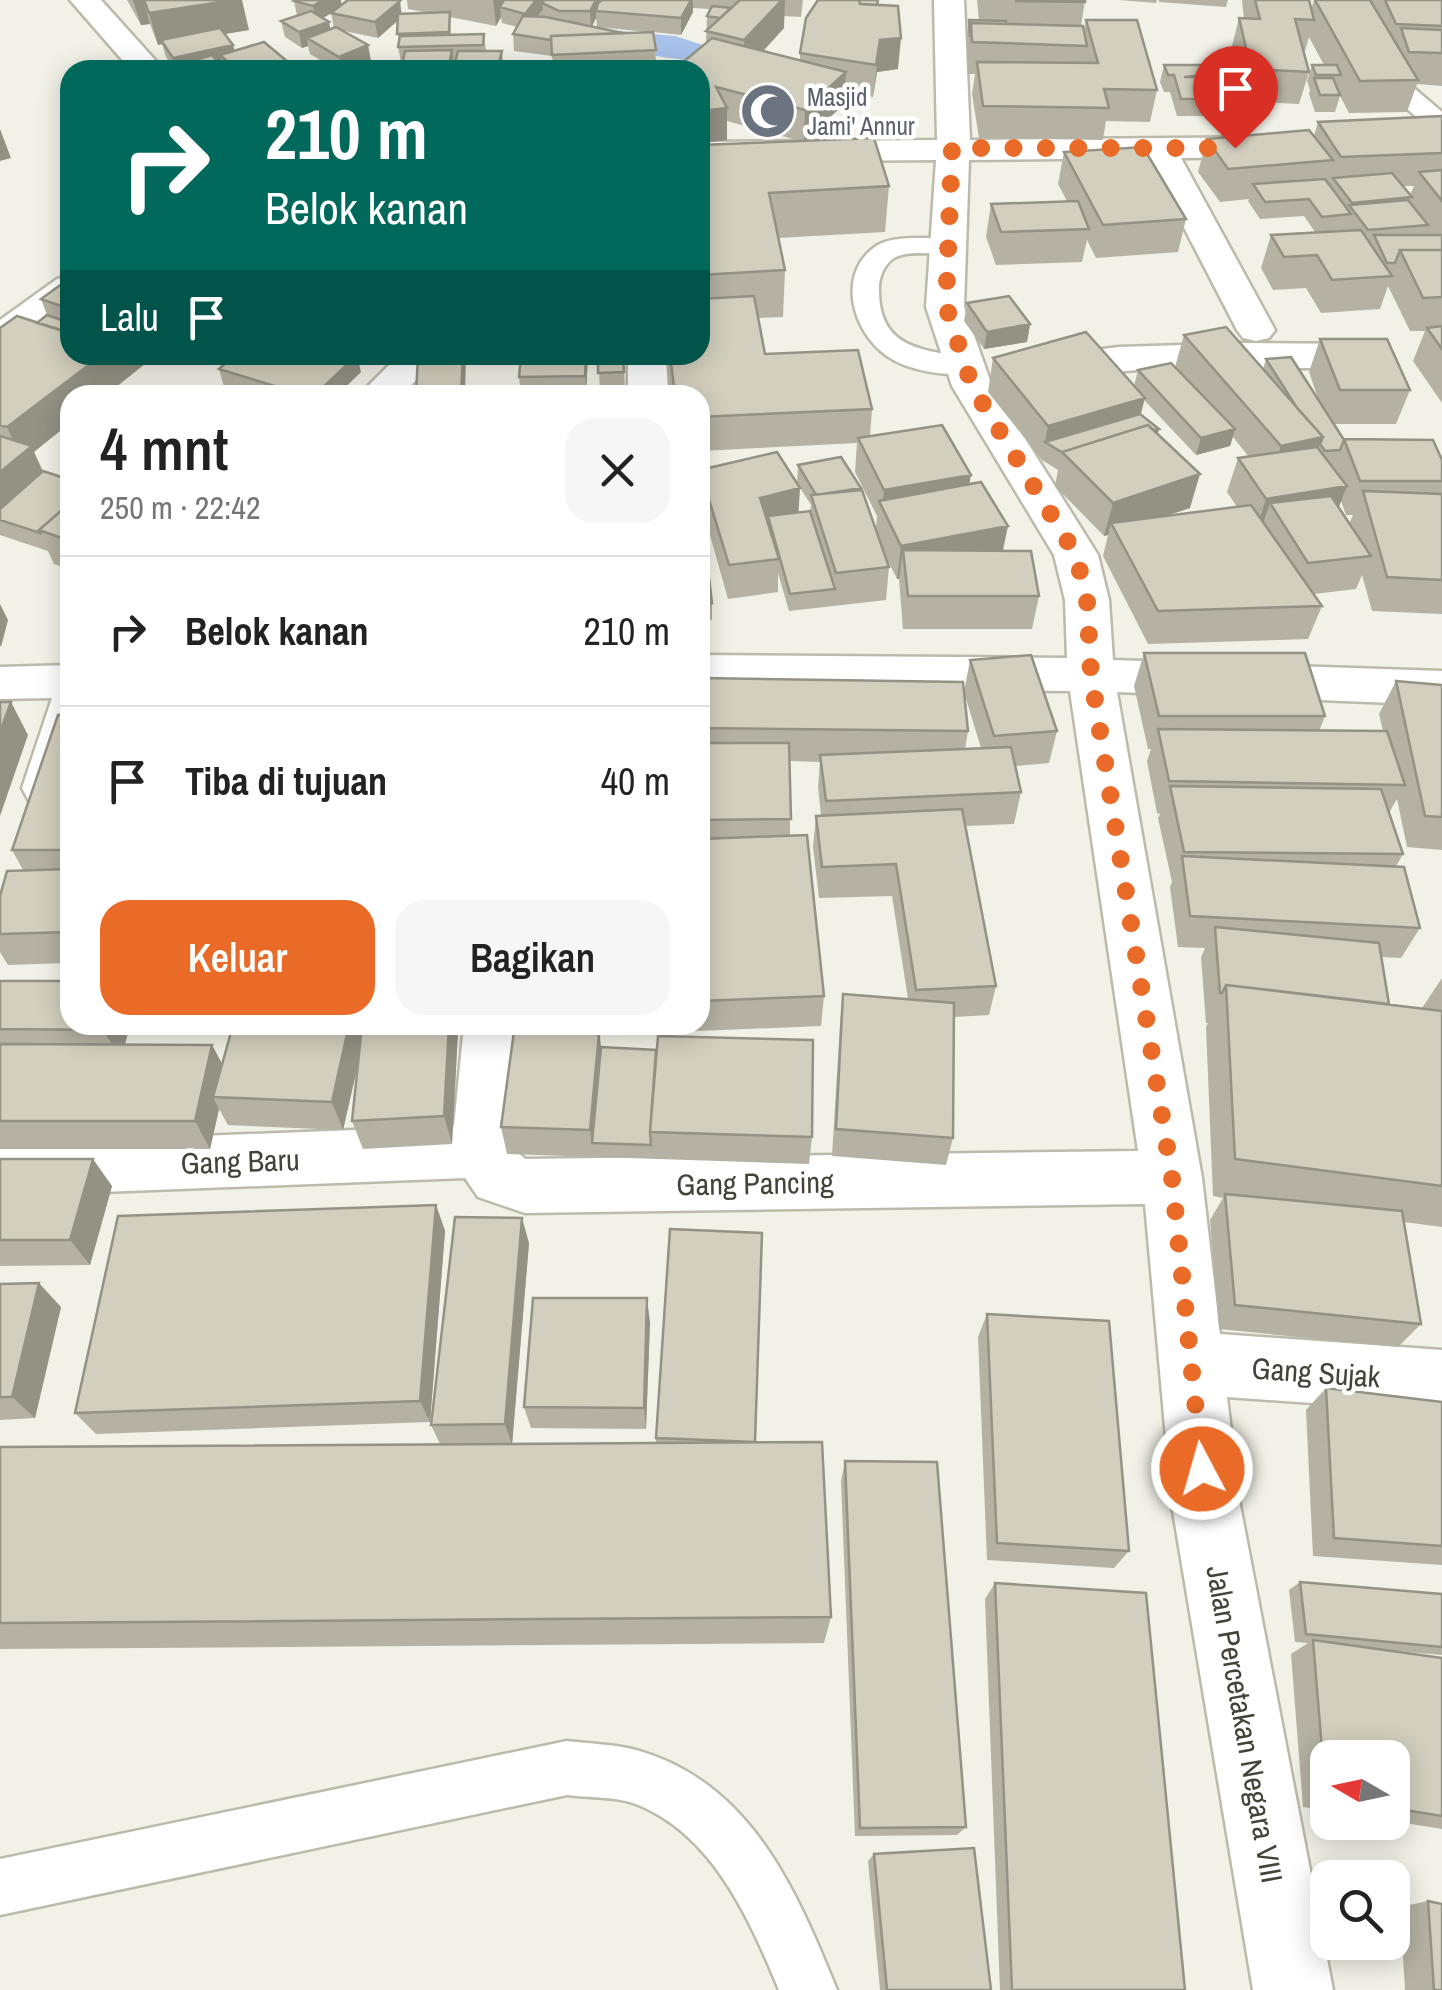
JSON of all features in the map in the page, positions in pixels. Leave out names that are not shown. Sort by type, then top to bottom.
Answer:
[{"type":"street","points":[[85,0],[139,60]]},
{"type":"street","name":"Jalan Percetakan Negara VIII","points":[[949,0],[952,148],[946,306],[969,376],[1076,555],[1087,600],[1091,675],[1172,1178],[1206,1505],[1294,1990]]},
{"type":"street","points":[[1404,141],[1442,138]]},
{"type":"street","points":[[710,152],[1310,146]]},
{"type":"street","points":[[1161,150],[1256,330]]},
{"type":"street","points":[[0,338],[60,294]]},
{"type":"street","points":[[969,376],[1100,358],[1210,353],[1371,356]]},
{"type":"street","points":[[389,385],[410,365]]},
{"type":"street","points":[[710,671],[1091,675],[1442,688]]},
{"type":"street","points":[[0,683],[60,681]]},
{"type":"street","points":[[32,840],[60,743]]},
{"type":"street","points":[[481,1152],[491,1035]]},
{"type":"street","name":"Gang Pancing","points":[[481,1152],[499,1178],[525,1186],[992,1177],[1172,1178]]},
{"type":"street","name":"Gang Baru","points":[[0,1170],[481,1152]]},
{"type":"street","name":"Gang Sujak","points":[[1190,1364],[1442,1381]]},
{"type":"lane","points":[[1370,39],[1396,85],[1414,105],[1442,122]]},
{"type":"lane","points":[[947,246],[889,249],[870,269],[865,300],[870,320],[899,353],[969,376]]},
{"type":"lane","points":[[0,1888],[567,1768],[648,1780],[719,1827],[769,1894],[808,1990]]},
{"type":"water","points":[[597,29],[675,36],[703,45],[688,60],[664,57],[627,48]]},
{"type":"building","points":[[144,0],[234,0],[149,13]]},
{"type":"building","points":[[296,0],[323,0],[313,6]]},
{"type":"building","points":[[348,0],[400,1],[375,22],[331,13]]},
{"type":"building","points":[[504,0],[536,0],[525,14],[500,7]]},
{"type":"building","points":[[596,0],[590,11],[559,11],[542,3]]},
{"type":"building","points":[[602,0],[691,0],[681,18],[596,11]]},
{"type":"building","points":[[740,0],[782,0],[744,40],[706,31]]},
{"type":"building","points":[[818,0],[859,0],[860,4],[898,6],[901,38],[880,40],[876,65],[800,53],[806,18]]},
{"type":"building","points":[[859,0],[878,0],[877,5],[860,4]]},
{"type":"building","points":[[1085,0],[1085,2],[1016,1]]},
{"type":"building","points":[[1255,0],[1309,0],[1314,20],[1295,19],[1309,72],[1251,69],[1239,18],[1260,19]]},
{"type":"building","points":[[1315,0],[1370,0],[1418,80],[1360,81]]},
{"type":"building","points":[[1385,0],[1442,0],[1442,26],[1396,24]]},
{"type":"building","points":[[712,6],[731,8],[720,18],[707,16]]},
{"type":"building","points":[[311,11],[329,22],[299,32],[281,21]]},
{"type":"building","points":[[450,12],[449,32],[397,34],[398,14]]},
{"type":"building","points":[[523,16],[623,33],[551,36],[551,40],[513,34]]},
{"type":"building","points":[[969,20],[1006,24],[971,23],[970,37]]},
{"type":"building","points":[[1086,20],[1137,20],[1157,90],[1104,89],[1109,108],[983,106],[977,62],[1098,63]]},
{"type":"building","points":[[971,23],[1083,26],[1087,46],[972,42]]},
{"type":"building","points":[[336,27],[368,45],[339,57],[307,38]]},
{"type":"building","points":[[220,28],[233,45],[173,58],[161,40]]},
{"type":"building","points":[[1401,28],[1442,30],[1442,53],[1409,52]]},
{"type":"building","points":[[653,32],[656,50],[552,55],[551,36]]},
{"type":"building","points":[[484,34],[483,45],[398,47],[400,36]]},
{"type":"building","points":[[712,38],[846,72],[805,110],[716,87],[727,108],[710,110],[710,60],[686,60]]},
{"type":"building","points":[[264,42],[286,60],[226,60],[220,55]]},
{"type":"building","points":[[452,50],[450,60],[403,60],[405,51]]},
{"type":"building","points":[[458,51],[502,51],[500,60],[456,60]]},
{"type":"building","points":[[1164,65],[1204,65],[1208,75],[1184,77],[1202,77],[1209,99],[1181,99],[1174,75],[1168,75]]},
{"type":"building","points":[[1312,65],[1337,65],[1341,75],[1316,75]]},
{"type":"building","points":[[1210,77],[1235,77],[1245,110],[1220,109]]},
{"type":"building","points":[[1314,78],[1333,78],[1340,95],[1320,95]]},
{"type":"building","points":[[1442,116],[1442,153],[1341,157],[1318,122]]},
{"type":"building","points":[[1309,130],[1333,160],[1228,169],[1207,139]]},
{"type":"building","points":[[874,138],[889,186],[769,193],[785,270],[710,274],[710,145]]},
{"type":"building","points":[[1143,147],[1186,219],[1103,225],[1064,152]]},
{"type":"building","points":[[1442,170],[1442,201],[1419,172]]},
{"type":"building","points":[[1392,173],[1412,197],[1352,203],[1333,178]]},
{"type":"building","points":[[1325,179],[1351,214],[1322,217],[1309,199],[1265,202],[1253,184]]},
{"type":"building","points":[[1408,200],[1428,225],[1368,230],[1349,205]]},
{"type":"building","points":[[1078,201],[1089,229],[1001,232],[991,204]]},
{"type":"building","points":[[1361,230],[1392,276],[1332,280],[1317,255],[1284,257],[1271,235]]},
{"type":"building","points":[[1374,235],[1442,235],[1442,250],[1400,250],[1395,263],[1387,263]]},
{"type":"building","points":[[1400,250],[1442,250],[1442,297],[1423,298]]},
{"type":"building","points":[[60,285],[60,306],[41,299]]},
{"type":"building","points":[[754,296],[765,354],[858,350],[872,409],[710,417],[710,385],[674,385],[671,365],[710,365],[710,298]]},
{"type":"building","points":[[1009,296],[1030,324],[987,332],[967,303]]},
{"type":"building","points":[[47,315],[60,320],[60,330],[37,323]]},
{"type":"building","points":[[17,316],[60,330],[60,365],[89,365],[7,427],[0,425],[0,328]]},
{"type":"building","points":[[1442,326],[1442,349],[1427,328]]},
{"type":"building","points":[[1226,327],[1323,437],[1281,446],[1184,335]]},
{"type":"building","points":[[1086,332],[1145,398],[1048,426],[993,358]]},
{"type":"building","points":[[1320,339],[1387,339],[1410,390],[1340,390]]},
{"type":"building","points":[[1291,357],[1344,440],[1340,450],[1325,451],[1320,444],[1323,437],[1297,408],[1266,359]]},
{"type":"building","points":[[1171,363],[1235,429],[1201,438],[1138,370]]},
{"type":"building","points":[[224,365],[346,365],[326,385],[271,385],[219,369]]},
{"type":"building","points":[[418,365],[462,365],[462,385],[416,385]]},
{"type":"building","points":[[520,365],[586,365],[585,376],[519,377]]},
{"type":"building","points":[[598,365],[624,365],[624,372],[598,373]]},
{"type":"building","points":[[1140,414],[1159,429],[1148,425],[1063,453],[1045,442]]},
{"type":"building","points":[[942,425],[971,475],[884,490],[858,438]]},
{"type":"building","points":[[1148,425],[1200,474],[1113,503],[1062,452]]},
{"type":"building","points":[[0,436],[32,446],[0,472]]},
{"type":"building","points":[[1344,439],[1433,440],[1442,460],[1442,481],[1360,481]]},
{"type":"building","points":[[1317,447],[1347,486],[1266,499],[1238,458]]},
{"type":"building","points":[[777,452],[800,488],[760,498],[779,559],[729,565],[710,503],[710,468]]},
{"type":"building","points":[[841,457],[861,488],[816,495],[798,465]]},
{"type":"building","points":[[43,471],[60,477],[60,512],[40,533],[0,520],[0,509]]},
{"type":"building","points":[[981,482],[1008,526],[901,546],[879,501]]},
{"type":"building","points":[[862,490],[889,567],[836,573],[811,495]]},
{"type":"building","points":[[1363,491],[1442,494],[1442,580],[1387,577]]},
{"type":"building","points":[[1331,496],[1371,556],[1308,563],[1270,503]]},
{"type":"building","points":[[1251,505],[1322,606],[1158,611],[1111,523]]},
{"type":"building","points":[[810,511],[835,589],[790,594],[768,516]]},
{"type":"building","points":[[60,512],[60,537],[39,530]]},
{"type":"building","points":[[903,550],[1031,551],[1039,596],[908,596]]},
{"type":"building","points":[[1144,653],[1305,653],[1325,716],[1159,716]]},
{"type":"building","points":[[1031,655],[1057,731],[994,736],[970,660]]},
{"type":"building","points":[[710,678],[963,682],[968,731],[710,728]]},
{"type":"building","points":[[1396,681],[1442,685],[1442,817],[1425,816]]},
{"type":"building","points":[[0,702],[11,702],[0,732]]},
{"type":"building","points":[[58,715],[60,850],[12,850]]},
{"type":"building","points":[[1158,729],[1387,731],[1405,785],[1169,781]]},
{"type":"building","points":[[710,743],[789,743],[791,819],[710,820]]},
{"type":"building","points":[[1011,747],[1021,792],[826,801],[820,755]]},
{"type":"building","points":[[1170,786],[1381,789],[1403,854],[1184,852]]},
{"type":"building","points":[[962,809],[996,986],[916,990],[896,864],[822,867],[816,816]]},
{"type":"building","points":[[807,835],[824,996],[710,1001],[710,839]]},
{"type":"building","points":[[1182,856],[1404,867],[1420,928],[1190,916]]},
{"type":"building","points":[[60,869],[60,932],[0,934],[0,896],[7,871]]},
{"type":"building","points":[[1215,927],[1379,943],[1389,1004],[1226,985],[1220,993]]},
{"type":"building","points":[[0,981],[60,981],[60,1030],[0,1029]]},
{"type":"building","points":[[1226,985],[1442,1011],[1442,1186],[1235,1159]]},
{"type":"building","points":[[843,994],[954,1003],[953,1138],[836,1129]]},
{"type":"building","points":[[230,1035],[347,1035],[332,1102],[213,1097]]},
{"type":"building","points":[[361,1035],[448,1035],[444,1116],[352,1121]]},
{"type":"building","points":[[513,1035],[599,1035],[590,1130],[501,1127]]},
{"type":"building","points":[[658,1036],[813,1040],[812,1137],[650,1132]]},
{"type":"building","points":[[0,1044],[212,1045],[195,1121],[0,1121]]},
{"type":"building","points":[[601,1047],[656,1050],[651,1145],[592,1143]]},
{"type":"building","points":[[0,1159],[93,1159],[70,1240],[0,1240]]},
{"type":"building","points":[[1225,1194],[1402,1211],[1421,1324],[1235,1305]]},
{"type":"building","points":[[436,1205],[420,1401],[75,1413],[118,1216]]},
{"type":"building","points":[[455,1217],[522,1218],[505,1424],[431,1425]]},
{"type":"building","points":[[670,1229],[762,1233],[755,1442],[656,1438]]},
{"type":"building","points":[[39,1283],[12,1397],[0,1397],[0,1284]]},
{"type":"building","points":[[533,1298],[647,1298],[644,1408],[524,1407]]},
{"type":"building","points":[[987,1314],[1109,1321],[1129,1551],[997,1543]]},
{"type":"building","points":[[1326,1388],[1442,1402],[1442,1546],[1334,1538]]},
{"type":"building","points":[[822,1442],[831,1617],[0,1623],[0,1447]]},
{"type":"building","points":[[845,1461],[937,1462],[966,1827],[860,1828]]},
{"type":"building","points":[[1300,1582],[1442,1594],[1442,1647],[1306,1634]]},
{"type":"building","points":[[995,1583],[1146,1593],[1185,1990],[1012,1990]]},
{"type":"building","points":[[1313,1640],[1442,1658],[1442,1816],[1410,1811],[1410,1740],[1321,1740]]},
{"type":"building","points":[[974,1848],[991,1990],[887,1990],[874,1854]]},
{"type":"building","points":[[1428,1901],[1442,1904],[1442,1990],[1434,1990]]},
{"type":"place","name":"Masjid Jami' Annur","points":[[768,111]]},
{"type":"route","points":[[1202,1469],[1172,1178],[1091,675],[1087,600],[1076,555],[972,386],[946,306],[948,195],[952,148],[1235,148]]}]
